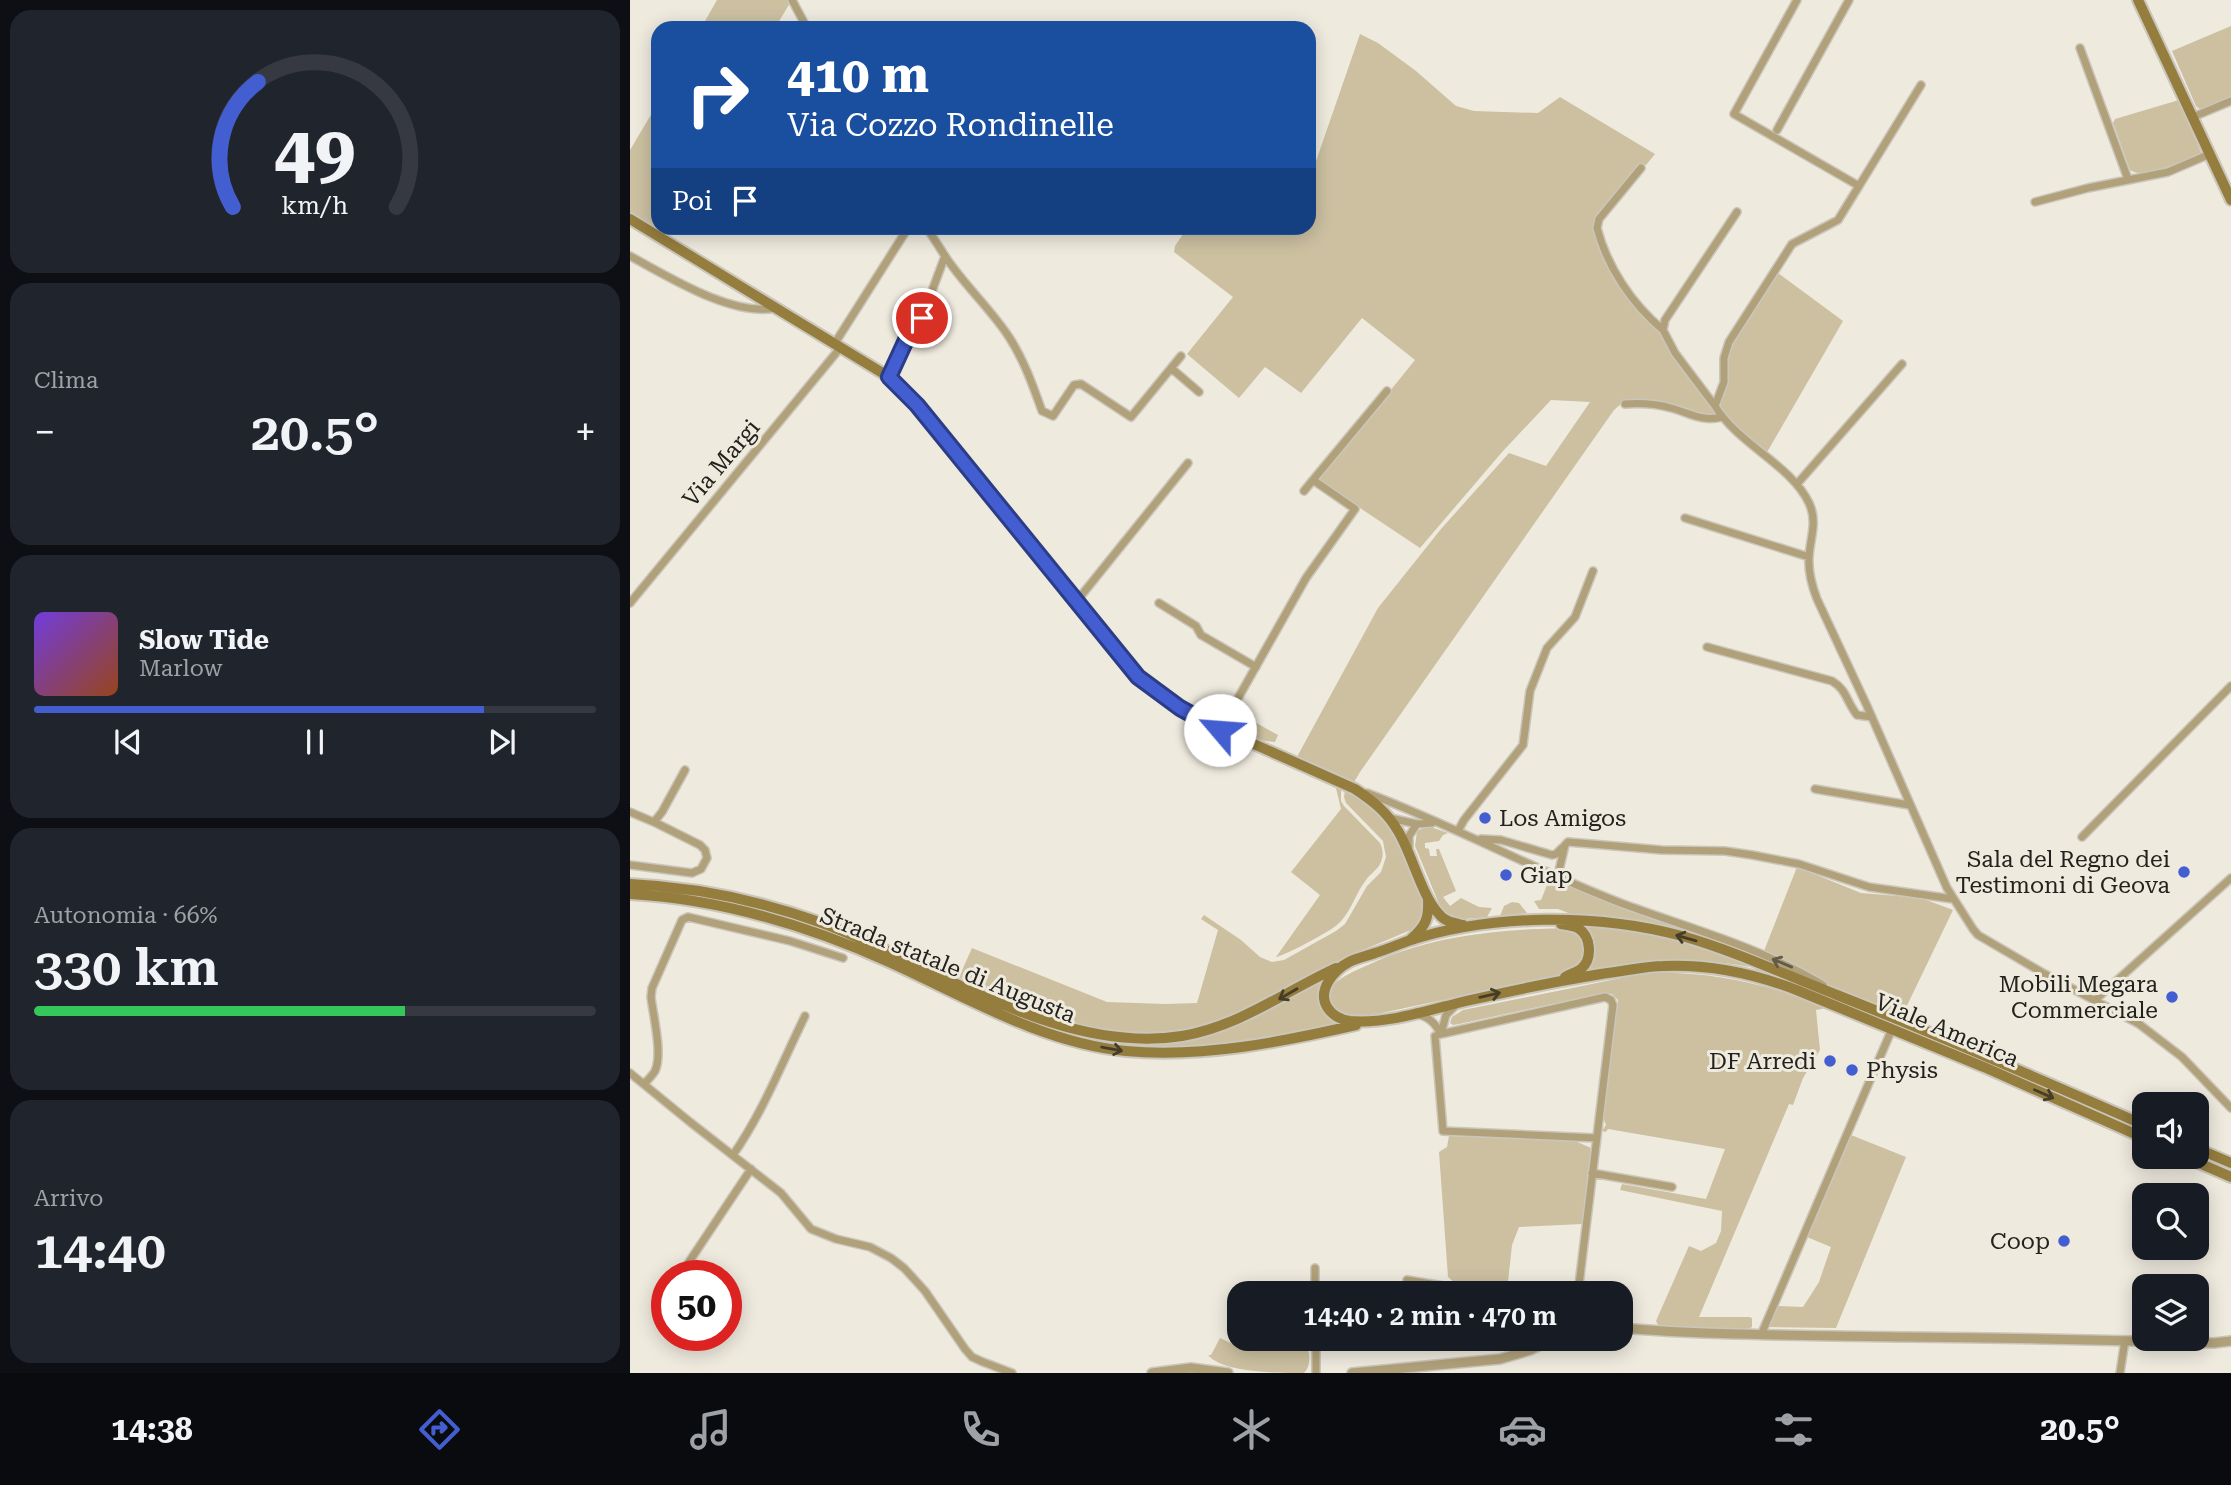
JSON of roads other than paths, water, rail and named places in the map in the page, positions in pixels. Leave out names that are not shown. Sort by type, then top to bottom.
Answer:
[{"type":"main road","points":[[2138,0],[2231,200]]},
{"type":"main road","points":[[630,219],[651,232]]},
{"type":"main road","points":[[656,235],[889,377],[917,405],[1138,677],[1193,717],[1355,789],[1378,804],[1390,817],[1409,851],[1428,896],[1441,917],[1450,923],[1469,927]]},
{"type":"main road","name":"Strada statale di Augusta","points":[[630,884],[699,891],[762,904],[843,932],[1018,1010],[1108,1037],[1154,1039],[1206,1031],[1244,1018],[1319,976],[1409,940],[1469,927],[1542,920]]},
{"type":"main road","name":"Strada statale di Augusta","points":[[630,894],[702,902],[780,921],[839,941],[1014,1020],[1050,1033],[1125,1051],[1187,1053],[1240,1048],[1553,982]]},
{"type":"main road","points":[[1409,940],[1427,923],[1428,896]]},
{"type":"main road","points":[[1542,920],[1578,929],[1587,938],[1589,946],[1587,961],[1582,968],[1553,982]]},
{"type":"main road","name":"Viale America","points":[[1542,920],[1590,920],[1664,931],[1710,945],[1952,1040],[2132,1120]]},
{"type":"main road","points":[[1349,962],[1327,983],[1324,998],[1327,1007],[1346,1021],[1376,1021]]},
{"type":"main road","name":"Viale America","points":[[1553,982],[1662,966],[1730,971],[1770,980],[1892,1029],[2132,1133]]},
{"type":"main road","points":[[2209,1154],[2231,1163]]},
{"type":"main road","points":[[2209,1167],[2231,1177]]},
{"type":"street","points":[[1797,0],[1734,114],[1859,186]]},
{"type":"street","points":[[1777,130],[1849,0]]},
{"type":"street","points":[[794,1],[804,21]]},
{"type":"street","points":[[2080,48],[2128,179]]},
{"type":"street","points":[[1715,406],[1724,382],[1724,358],[1729,342],[1792,244],[1838,220],[1922,85]]},
{"type":"street","points":[[2193,117],[2231,101]]},
{"type":"street","points":[[2035,202],[2168,172],[2210,154]]},
{"type":"street","points":[[1641,168],[1599,219],[1597,228],[1622,286],[1663,330],[1675,354],[1722,417],[1797,484],[1808,502],[1814,522],[1809,557],[1811,582],[1817,599],[1952,899],[1978,935],[2139,1024],[2169,1045],[2231,1108]]},
{"type":"street","points":[[1663,330],[1665,320],[1737,212]]},
{"type":"street","name":"Via Margi","points":[[630,603],[838,345],[904,235]]},
{"type":"street","points":[[932,235],[958,276],[1009,338],[1023,363],[1042,411],[1048,415],[1053,416],[1074,385],[1081,384],[1131,416],[1181,356]]},
{"type":"street","points":[[630,256],[701,293],[753,310],[777,308]]},
{"type":"street","points":[[889,377],[906,340],[922,318],[945,256]]},
{"type":"street","points":[[1797,484],[1902,364]]},
{"type":"street","points":[[1171,368],[1199,392]]},
{"type":"street","points":[[1304,491],[1387,391]]},
{"type":"street","points":[[1625,404],[1669,407],[1709,420],[1722,417]]},
{"type":"street","points":[[1076,602],[1188,463]]},
{"type":"street","points":[[1220,730],[1306,578],[1355,509],[1313,480]]},
{"type":"street","points":[[1685,518],[1809,557]]},
{"type":"street","points":[[1458,831],[1523,745],[1531,691],[1548,648],[1572,622],[1593,570]]},
{"type":"street","points":[[1159,603],[1196,626],[1201,635],[1256,667]]},
{"type":"street","points":[[1707,647],[1832,681],[1842,687],[1857,715],[1872,717]]},
{"type":"street","points":[[2082,837],[2231,686]]},
{"type":"street","points":[[654,822],[685,770]]},
{"type":"street","points":[[1355,789],[1625,904],[1789,965],[1841,997]]},
{"type":"street","points":[[1815,789],[1909,805]]},
{"type":"street","points":[[1396,805],[1390,809],[1390,817],[1417,824],[1437,823]]},
{"type":"street","points":[[630,812],[700,845],[707,858],[706,864],[692,873],[630,865]]},
{"type":"street","points":[[1409,851],[1409,836],[1417,824]]},
{"type":"street","points":[[1476,839],[1500,840],[1552,855],[1568,842],[1662,850],[1731,852],[1798,864],[1870,887],[1952,899]]},
{"type":"street","points":[[1558,875],[1564,845]]},
{"type":"street","points":[[2094,1001],[2231,878]]},
{"type":"street","points":[[644,1084],[656,1066],[652,988],[682,920],[688,917],[790,941],[842,958]]},
{"type":"street","points":[[1579,1281],[1614,1005],[1605,997],[1435,1036],[1443,1131],[1596,1138]]},
{"type":"street","points":[[1441,1034],[1446,1015],[1458,1003]]},
{"type":"street","points":[[1412,1013],[1426,1017],[1441,1034]]},
{"type":"street","points":[[733,1155],[766,1100],[805,1016]]},
{"type":"street","points":[[1761,1335],[1892,1029]]},
{"type":"street","points":[[630,1073],[781,1193],[817,1233],[870,1247],[904,1268],[925,1291],[972,1357],[1012,1373]]},
{"type":"street","points":[[690,1260],[751,1169]]},
{"type":"street","points":[[1592,1173],[1672,1187]]},
{"type":"street","points":[[1315,1268],[1315,1281]]},
{"type":"street","points":[[1407,1280],[1413,1281]]},
{"type":"street","points":[[1633,1329],[1761,1335],[2231,1341]]},
{"type":"street","points":[[2120,1373],[2124,1340]]},
{"type":"street","points":[[1316,1351],[1317,1373]]},
{"type":"street","points":[[1352,1373],[1500,1359],[1527,1351]]},
{"type":"street","points":[[1153,1373],[1192,1370],[1228,1373]]},
{"type":"place","name":"Los Amigos","points":[[1485,818]]},
{"type":"place","name":"Sala del Regno dei Testimoni di Geova","points":[[2184,872]]},
{"type":"place","name":"Giap","points":[[1506,875]]},
{"type":"place","name":"Mobili Megara Commerciale","points":[[2172,997]]},
{"type":"place","name":"DF Arredi","points":[[1830,1061]]},
{"type":"place","name":"Physis","points":[[1852,1070]]},
{"type":"place","name":"Coop","points":[[2064,1241]]}]
